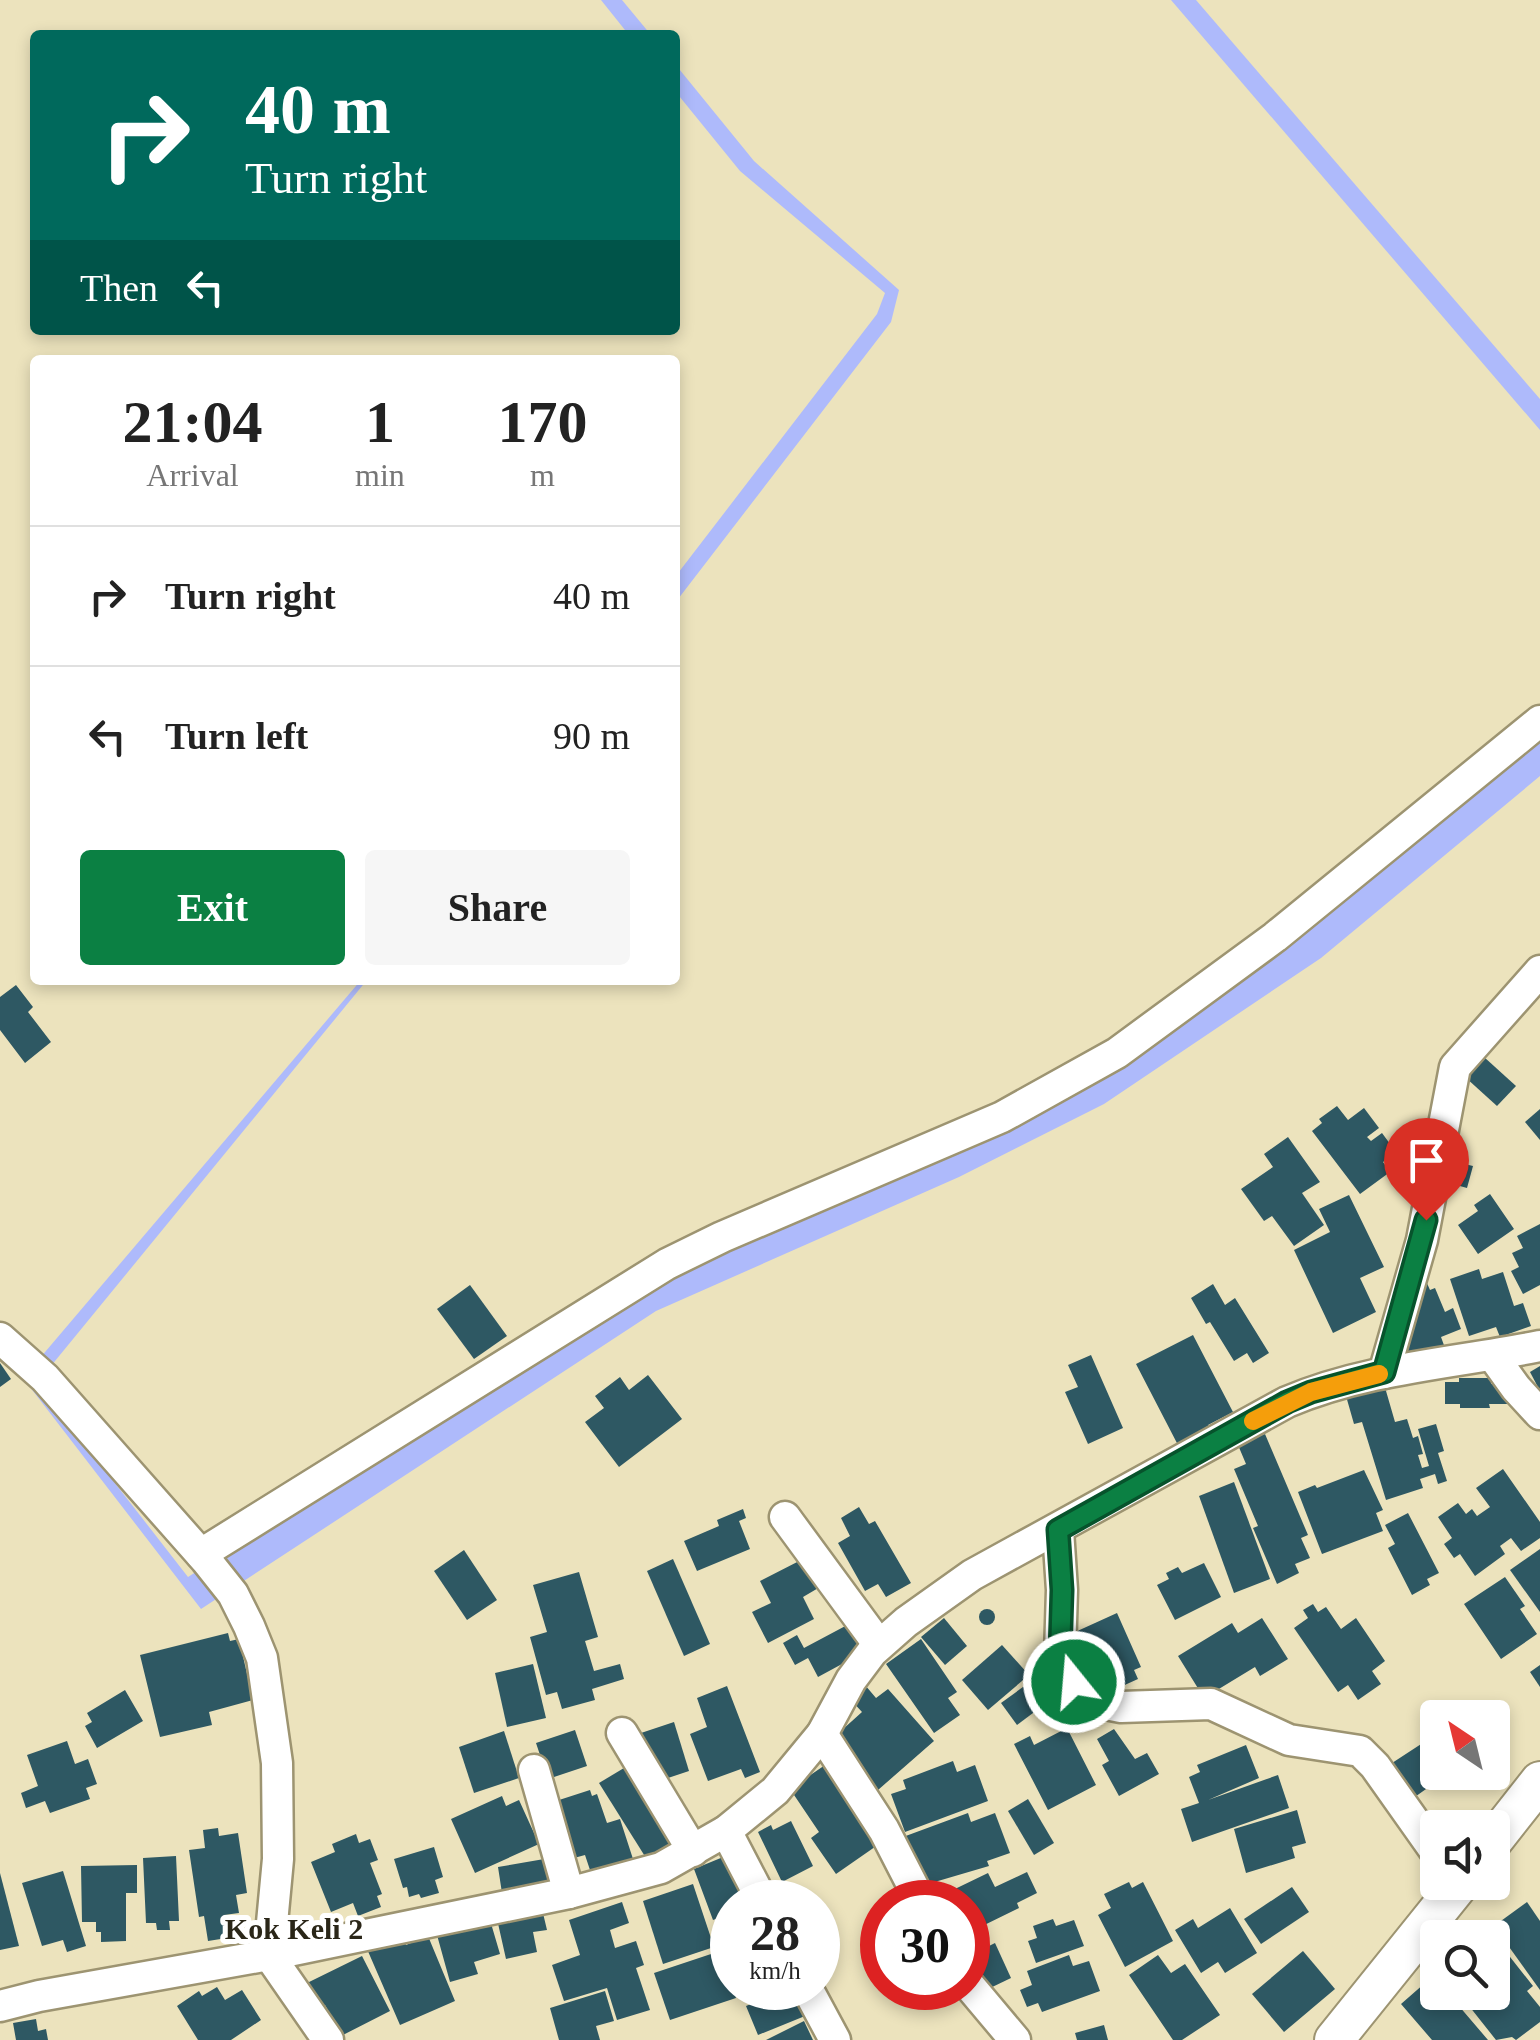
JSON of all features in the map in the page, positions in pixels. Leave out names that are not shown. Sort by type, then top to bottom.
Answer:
[{"type":"street","points":[[203,1557],[668,1264],[1002,1116],[1118,1053],[1275,936],[1540,721]]},
{"type":"street","points":[[1384,1372],[1422,1240],[1455,1067],[1540,971]]},
{"type":"street","points":[[0,1338],[38,1371],[233,1594],[262,1658],[277,1763],[278,1859],[270,1955],[328,2040]]},
{"type":"street","points":[[0,2006],[569,1893],[661,1868],[726,1831],[775,1791],[822,1734],[851,1680],[879,1645],[972,1575],[1287,1402],[1384,1372],[1540,1346]]},
{"type":"street","points":[[1493,1356],[1540,1414]]},
{"type":"street","points":[[785,1517],[879,1645]]},
{"type":"street","points":[[1058,1530],[1062,1590],[1060,1654],[1082,1692],[1102,1704],[1120,1706],[1211,1704],[1289,1740],[1360,1752],[1369,1758],[1420,1829]]},
{"type":"street","points":[[622,1733],[693,1851]]},
{"type":"street","points":[[822,1734],[884,1830],[910,1880]]},
{"type":"street","points":[[534,1770],[569,1893]]},
{"type":"street","points":[[1510,1819],[1540,1781]]},
{"type":"street","points":[[726,1831],[752,1880]]},
{"type":"street","points":[[1334,2040],[1436,1900]]},
{"type":"street","points":[[0,2020],[39,1996]]},
{"type":"street","points":[[818,2010],[834,2040]]},
{"type":"street","points":[[990,2010],[1015,2040]]},
{"type":"water","points":[[601,0],[622,0],[647,30],[625,30]]},
{"type":"water","points":[[1171,0],[1196,0],[1540,399],[1540,430]]},
{"type":"water","points":[[680,70],[754,161],[899,290],[891,322],[680,596],[680,570],[877,314],[885,293],[740,171],[680,97]]},
{"type":"water","points":[[1540,738],[1540,776],[1321,958],[1104,1104],[959,1177],[656,1311],[201,1609],[23,1378],[357,985],[363,985],[37,1383],[188,1577],[664,1271],[1083,1088],[1287,948]]},
{"type":"building","points":[[16,985],[33,1007],[28,1012],[51,1042],[25,1063],[0,1030],[0,997]]},
{"type":"building","points":[[1484,1057],[1516,1086],[1497,1106],[1465,1077]]},
{"type":"building","points":[[1337,1106],[1348,1120],[1364,1108],[1379,1128],[1367,1137],[1371,1141],[1382,1133],[1396,1152],[1383,1162],[1390,1172],[1360,1194],[1312,1131],[1322,1123],[1319,1119]]},
{"type":"building","points":[[1540,1109],[1540,1140],[1525,1122]]},
{"type":"building","points":[[1288,1137],[1320,1182],[1302,1193],[1324,1225],[1294,1246],[1272,1216],[1264,1221],[1241,1189],[1273,1167],[1264,1154]]},
{"type":"building","points":[[1447,1160],[1473,1166],[1467,1188],[1442,1181]]},
{"type":"building","points":[[1490,1194],[1514,1229],[1478,1254],[1458,1225],[1478,1211],[1474,1205]]},
{"type":"building","points":[[1349,1195],[1384,1267],[1360,1278],[1376,1312],[1333,1333],[1294,1250],[1330,1232],[1319,1209]]},
{"type":"building","points":[[1540,1224],[1540,1285],[1523,1294],[1511,1271],[1519,1267],[1512,1253],[1523,1248],[1517,1236]]},
{"type":"building","points":[[1479,1269],[1482,1279],[1503,1272],[1514,1306],[1523,1303],[1531,1326],[1500,1337],[1496,1327],[1469,1336],[1450,1279]]},
{"type":"building","points":[[1426,1281],[1430,1290],[1435,1288],[1445,1312],[1453,1308],[1461,1329],[1441,1337],[1445,1348],[1412,1362],[1400,1335],[1413,1286]]},
{"type":"building","points":[[1213,1284],[1225,1305],[1235,1298],[1269,1353],[1253,1363],[1247,1353],[1234,1361],[1191,1298]]},
{"type":"building","points":[[470,1285],[507,1336],[474,1359],[437,1309]]},
{"type":"building","points":[[1193,1335],[1233,1412],[1208,1425],[1211,1430],[1179,1447],[1136,1364]]},
{"type":"building","points":[[1091,1355],[1123,1428],[1088,1444],[1065,1392],[1078,1387],[1068,1365]]},
{"type":"building","points":[[0,1363],[11,1379],[0,1387]]},
{"type":"building","points":[[1540,1366],[1540,1391],[1530,1372]]},
{"type":"building","points":[[648,1375],[682,1419],[619,1467],[585,1422],[604,1408],[595,1396],[620,1377],[629,1390]]},
{"type":"building","points":[[1459,1378],[1491,1378],[1491,1384],[1509,1384],[1509,1404],[1460,1408],[1460,1404],[1445,1404],[1445,1382],[1459,1382]]},
{"type":"building","points":[[1384,1384],[1395,1422],[1407,1419],[1413,1438],[1418,1436],[1422,1468],[1429,1466],[1418,1429],[1436,1424],[1444,1451],[1438,1453],[1447,1481],[1438,1484],[1435,1474],[1420,1479],[1423,1488],[1386,1500],[1362,1422],[1354,1424],[1346,1396]]},
{"type":"building","points":[[1265,1434],[1308,1535],[1301,1538],[1310,1558],[1295,1564],[1299,1573],[1277,1584],[1234,1469],[1246,1464],[1238,1445]]},
{"type":"building","points":[[1503,1469],[1540,1522],[1540,1538],[1521,1551],[1511,1538],[1500,1546],[1505,1554],[1475,1576],[1460,1554],[1454,1558],[1444,1544],[1452,1538],[1438,1517],[1458,1503],[1466,1514],[1472,1509],[1477,1516],[1490,1507],[1476,1488]]},
{"type":"building","points":[[1364,1470],[1383,1510],[1376,1513],[1383,1531],[1322,1554],[1298,1492]]},
{"type":"building","points":[[1234,1482],[1270,1579],[1234,1593],[1199,1496]]},
{"type":"building","points":[[859,1507],[869,1524],[875,1521],[911,1583],[886,1597],[878,1584],[865,1591],[838,1543],[850,1536],[841,1518]]},
{"type":"building","points":[[743,1509],[746,1518],[739,1521],[750,1549],[697,1571],[684,1541],[719,1526],[717,1520]]},
{"type":"building","points":[[1408,1513],[1439,1573],[1427,1579],[1430,1585],[1412,1595],[1388,1548],[1395,1544],[1385,1525]]},
{"type":"building","points":[[1540,1549],[1540,1612],[1510,1570]]},
{"type":"building","points":[[464,1550],[497,1600],[467,1620],[434,1571]]},
{"type":"building","points":[[805,1558],[820,1587],[803,1597],[814,1619],[768,1643],[752,1612],[771,1603],[760,1581]]},
{"type":"building","points":[[673,1559],[710,1644],[684,1656],[647,1571]]},
{"type":"building","points":[[1204,1563],[1221,1597],[1175,1620],[1157,1585],[1169,1579],[1166,1573],[1178,1567],[1182,1573]]},
{"type":"building","points":[[579,1572],[598,1637],[585,1641],[594,1671],[620,1664],[624,1679],[592,1689],[595,1700],[562,1709],[557,1692],[546,1695],[530,1637],[547,1632],[533,1585]]},
{"type":"building","points":[[1505,1577],[1525,1606],[1520,1609],[1537,1634],[1501,1659],[1464,1604]]},
{"type":"building","points":[[1313,1604],[1318,1612],[1326,1607],[1341,1629],[1356,1618],[1385,1661],[1372,1671],[1381,1684],[1358,1700],[1348,1685],[1338,1692],[1294,1628],[1308,1618],[1303,1610]]},
{"type":"building","points":[[987,1609],[995,1617],[987,1625],[979,1617]]},
{"type":"building","points":[[1117,1613],[1141,1667],[1134,1670],[1138,1679],[1098,1697],[1083,1664],[1074,1668],[1064,1646],[1077,1641],[1073,1633]]},
{"type":"building","points":[[944,1618],[967,1646],[945,1665],[921,1637]]},
{"type":"building","points":[[1262,1618],[1288,1659],[1260,1676],[1255,1667],[1204,1698],[1178,1656],[1232,1623],[1238,1633]]},
{"type":"building","points":[[851,1623],[866,1651],[818,1677],[808,1658],[795,1665],[783,1643],[797,1635],[804,1648]]},
{"type":"building","points":[[228,1633],[230,1641],[239,1639],[253,1700],[209,1712],[212,1725],[160,1737],[140,1655]]},
{"type":"building","points":[[921,1639],[957,1692],[948,1698],[960,1715],[934,1733],[886,1664]]},
{"type":"building","points":[[1002,1645],[1029,1675],[988,1710],[962,1680]]},
{"type":"building","points":[[533,1664],[546,1718],[507,1727],[495,1673]]},
{"type":"building","points":[[1540,1665],[1540,1687],[1530,1672]]},
{"type":"building","points":[[1034,1679],[1049,1701],[1017,1725],[1001,1703]]},
{"type":"building","points":[[865,1685],[876,1698],[888,1689],[934,1741],[878,1790],[832,1739],[862,1712],[850,1699]]},
{"type":"building","points":[[727,1686],[760,1772],[745,1778],[741,1769],[708,1781],[690,1734],[707,1727],[697,1698]]},
{"type":"building","points":[[125,1690],[143,1721],[97,1748],[85,1726],[92,1722],[87,1713]]},
{"type":"building","points":[[674,1722],[689,1771],[659,1781],[638,1734]]},
{"type":"building","points":[[1067,1728],[1096,1785],[1048,1810],[1014,1744],[1030,1736],[1034,1745]]},
{"type":"building","points":[[1114,1729],[1135,1759],[1147,1753],[1159,1774],[1119,1796],[1102,1765],[1109,1761],[1097,1739]]},
{"type":"building","points":[[575,1730],[587,1766],[548,1779],[536,1743]]},
{"type":"building","points":[[504,1731],[519,1778],[474,1793],[459,1747]]},
{"type":"building","points":[[67,1741],[75,1764],[88,1759],[97,1784],[86,1788],[90,1799],[50,1813],[45,1801],[26,1808],[21,1793],[38,1786],[27,1755]]},
{"type":"building","points":[[1246,1745],[1259,1778],[1208,1800],[1278,1775],[1289,1808],[1192,1842],[1181,1809],[1199,1803],[1189,1777],[1200,1772],[1197,1765]]},
{"type":"building","points":[[1420,1745],[1420,1790],[1425,1790],[1412,1799],[1389,1765]]},
{"type":"building","points":[[953,1761],[957,1772],[975,1765],[988,1801],[905,1832],[891,1794],[906,1789],[903,1780]]},
{"type":"building","points":[[828,1763],[882,1842],[836,1874],[811,1838],[819,1832],[790,1789]]},
{"type":"building","points":[[624,1768],[671,1843],[646,1858],[599,1783]]},
{"type":"building","points":[[590,1790],[592,1796],[597,1794],[607,1823],[620,1819],[633,1859],[591,1873],[585,1855],[574,1858],[556,1801]]},
{"type":"building","points":[[502,1796],[506,1806],[519,1800],[539,1844],[475,1873],[451,1819]]},
{"type":"building","points":[[1028,1799],[1054,1843],[1034,1855],[1008,1811]]},
{"type":"building","points":[[1297,1810],[1306,1843],[1292,1847],[1295,1858],[1246,1873],[1234,1829]]},
{"type":"building","points":[[968,1813],[971,1822],[995,1813],[1010,1853],[987,1861],[989,1866],[941,1880],[919,1880],[903,1837]]},
{"type":"building","points":[[791,1821],[813,1866],[781,1880],[758,1832],[771,1825],[773,1830]]},
{"type":"building","points":[[218,1828],[219,1836],[238,1833],[247,1893],[236,1895],[239,1913],[224,1915],[227,1938],[208,1941],[204,1916],[199,1917],[189,1850],[205,1848],[203,1830]]},
{"type":"building","points":[[356,1834],[359,1843],[370,1839],[378,1860],[370,1863],[382,1894],[377,1896],[381,1907],[358,1916],[353,1903],[331,1912],[311,1862],[335,1852],[332,1844]]},
{"type":"building","points":[[434,1847],[443,1877],[435,1880],[439,1893],[409,1897],[394,1859]]},
{"type":"building","points":[[728,1855],[738,1880],[710,1880],[710,1912],[694,1869]]},
{"type":"building","points":[[176,1856],[179,1921],[169,1921],[170,1930],[157,1930],[156,1923],[146,1923],[143,1858]]},
{"type":"building","points":[[550,1858],[555,1884],[502,1893],[498,1867]]},
{"type":"building","points":[[137,1865],[137,1893],[126,1893],[126,1941],[101,1942],[96,1922],[82,1922],[81,1866]]},
{"type":"building","points":[[63,1871],[86,1946],[67,1952],[63,1940],[42,1946],[22,1883]]},
{"type":"building","points":[[1027,1872],[1037,1893],[1017,1903],[1019,1908],[990,1922],[990,1880],[974,1880],[988,1873],[995,1887]]},
{"type":"building","points":[[0,1873],[19,1946],[0,1950]]},
{"type":"building","points":[[1129,1882],[1132,1888],[1143,1882],[1173,1941],[1125,1967],[1098,1915],[1111,1908],[1104,1894]]},
{"type":"building","points":[[693,1884],[710,1935],[710,1948],[663,1964],[643,1901]]},
{"type":"building","points":[[1292,1887],[1309,1912],[1261,1944],[1244,1919]]},
{"type":"building","points":[[622,1902],[629,1923],[610,1930],[615,1948],[636,1941],[644,1965],[636,1968],[650,2010],[617,2020],[607,1988],[564,2001],[552,1965],[580,1955],[569,1920]]},
{"type":"building","points":[[1527,1902],[1540,1921],[1540,1990],[1510,1948],[1510,1920],[1502,1920]]},
{"type":"building","points":[[1230,1908],[1257,1953],[1225,1973],[1218,1962],[1201,1973],[1175,1930],[1193,1919],[1198,1928]]},
{"type":"building","points":[[542,1909],[547,1930],[533,1932],[537,1952],[506,1959],[497,1919]]},
{"type":"building","points":[[1053,1919],[1056,1926],[1074,1920],[1084,1946],[1036,1963],[1028,1941],[1037,1938],[1033,1926]]},
{"type":"building","points":[[490,1920],[500,1954],[474,1962],[478,1974],[450,1982],[437,1935]]},
{"type":"building","points":[[401,1934],[406,1945],[428,1936],[455,2001],[400,2025],[367,1949]]},
{"type":"building","points":[[995,1943],[1011,1978],[990,1988],[990,1946]]},
{"type":"building","points":[[1303,1951],[1335,1989],[1284,2032],[1252,1994]]},
{"type":"building","points":[[710,1954],[710,2007],[670,2020],[654,1973]]},
{"type":"building","points":[[1069,1955],[1073,1966],[1089,1961],[1100,1991],[1042,2012],[1038,2003],[1027,2007],[1020,1990],[1032,1985],[1027,1971]]},
{"type":"building","points":[[1158,1955],[1171,1973],[1185,1964],[1220,2015],[1182,2040],[1173,2040],[1129,1975]]},
{"type":"building","points":[[362,1956],[390,2011],[341,2036],[325,2005],[318,2009],[305,1984]]},
{"type":"building","points":[[1510,1957],[1533,1986],[1527,1991],[1540,2007],[1540,2022],[1516,2040],[1496,2040],[1472,2010],[1510,2010]]},
{"type":"building","points":[[217,1987],[225,2000],[242,1990],[261,2020],[231,2040],[198,2040],[177,2006],[199,1991],[202,1996]]},
{"type":"building","points":[[1420,1987],[1420,2010],[1462,2010],[1488,2040],[1432,2040],[1401,2004]]},
{"type":"building","points":[[605,1991],[614,2021],[596,2026],[600,2040],[559,2040],[550,2008]]},
{"type":"building","points":[[748,2010],[802,2010],[805,2016],[758,2035]]},
{"type":"building","points":[[36,2019],[38,2031],[46,2029],[48,2040],[16,2040],[13,2023]]},
{"type":"building","points":[[804,2021],[813,2040],[766,2040]]},
{"type":"building","points":[[1104,2025],[1108,2040],[1077,2040],[1075,2033]]},
{"type":"slow traffic","points":[[1253,1421],[1311,1392],[1379,1374]]},
{"type":"district","name":"Kok Keli 2","points":[[294,1928]]},
{"type":"route","points":[[1074,1682],[1063,1664],[1059,1645],[1062,1590],[1058,1530],[1287,1402],[1384,1372],[1426,1220]]}]
